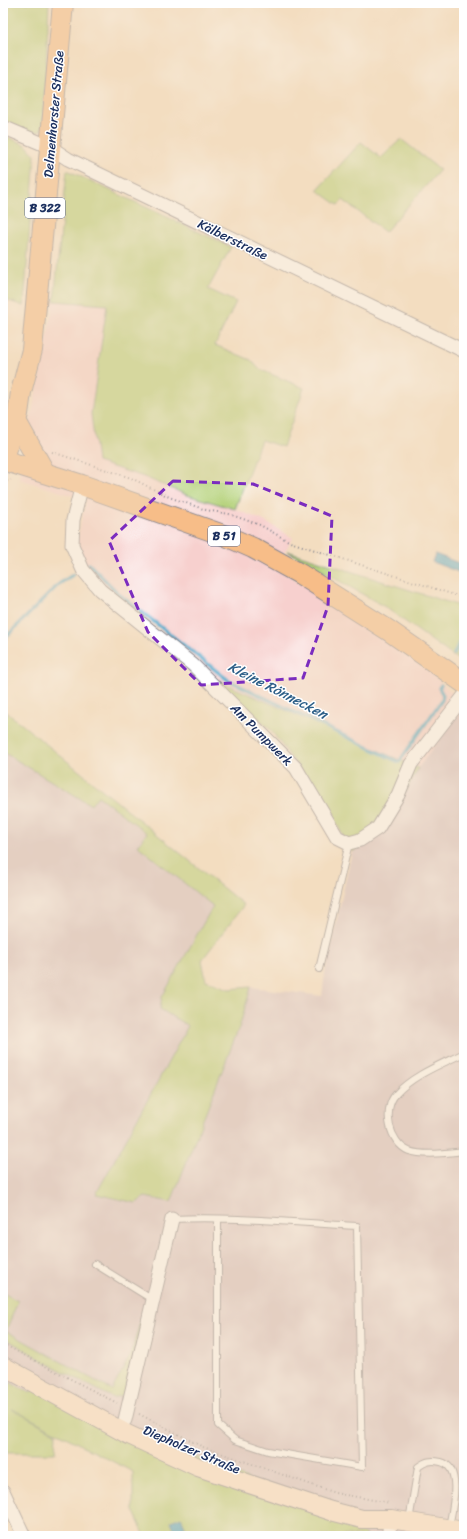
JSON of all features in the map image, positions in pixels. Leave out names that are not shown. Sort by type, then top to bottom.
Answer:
[{"type":"main road","name":"Delmenhorster Straße","points":[[3,459],[9,419],[21,392],[32,350],[63,3]]},
{"type":"main road","points":[[9,419],[45,473]]},
{"type":"main road","name":"B 51","points":[[3,459],[82,485],[226,536],[253,548],[300,574],[376,622],[464,683]]},
{"type":"street","name":"Kälberstraße","points":[[3,127],[50,147],[68,159],[464,351]]},
{"type":"street","name":"Am Pumpwerk","points":[[82,485],[73,520],[72,545],[83,570],[100,590],[193,666],[296,768],[337,837],[349,843]]},
{"type":"street","points":[[349,843],[360,840],[378,828],[398,795],[411,764],[464,696]]},
{"type":"street","points":[[126,1414],[172,1219]]},
{"type":"street","name":"Diepholzer Straße","points":[[3,1354],[126,1414],[223,1465],[333,1501],[365,1508],[390,1528]]},
{"type":"street","name":"Diepholzer Straße","points":[[3,1366],[127,1434],[198,1467],[331,1511],[362,1518],[390,1528],[409,1522],[456,1530]]},
{"type":"street","points":[[3,1491],[24,1536]]},
{"type":"lane","points":[[319,969],[349,843]]},
{"type":"lane","points":[[464,1053],[410,1082],[396,1094],[390,1105],[389,1122],[397,1141],[409,1151],[436,1154],[464,1151]]},
{"type":"lane","points":[[172,1219],[218,1220],[357,1226],[362,1467],[268,1451],[235,1440],[218,1425],[218,1220]]},
{"type":"lane","points":[[95,1264],[153,1300]]},
{"type":"lane","points":[[409,1522],[418,1467],[426,1461],[434,1460],[444,1463],[450,1467],[454,1478],[456,1530]]},
{"type":"path","points":[[46,448],[52,452],[131,478],[169,497],[206,510],[229,514],[260,525],[290,542],[464,598]]},
{"type":"path","points":[[3,1344],[126,1414],[203,1447],[335,1493]]},
{"type":"highlighted area","points":[[173,481],[253,484],[332,516],[328,606],[303,678],[201,685],[148,632],[109,541]]},
{"type":"shaded area","points":[[54,301],[107,305],[91,414],[144,477],[187,495],[235,509],[264,521],[293,538],[276,566],[429,671],[464,704],[464,707],[418,768],[214,679],[197,660],[104,584],[87,567],[76,545],[86,500],[19,479]]},
{"type":"shaded area","points":[[464,707],[464,1536],[316,1536],[133,1472],[3,1405],[3,752],[91,805],[98,796],[147,834],[138,846],[213,906],[180,964],[206,980],[229,989],[251,987],[322,996],[325,973],[352,852],[363,844],[403,797],[418,768]]},
{"type":"green space","points":[[3,3],[49,3],[43,127],[39,132],[28,131],[3,120]]},
{"type":"green space","points":[[3,135],[26,145],[35,155],[24,306],[3,299]]},
{"type":"green space","points":[[401,139],[440,170],[385,232],[343,200],[338,205],[317,190],[361,142],[381,158]]},
{"type":"green space","points":[[67,170],[231,247],[208,289],[236,302],[215,345],[251,360],[259,369],[304,388],[283,447],[261,440],[235,509],[187,495],[144,477],[97,462],[91,414],[107,305],[54,301]]},
{"type":"green space","points":[[287,551],[463,607],[464,664],[385,607]]},
{"type":"green space","points":[[214,679],[418,768],[403,797],[363,844],[352,852],[329,810],[271,730]]},
{"type":"green space","points":[[3,709],[244,905],[202,960],[206,980],[229,989],[251,987],[240,1025],[171,1202],[145,1197],[136,1203],[96,1194],[188,1026],[160,1009],[162,997],[213,906],[138,846],[147,833],[98,796],[91,805],[3,752]]},
{"type":"green space","points":[[3,1293],[18,1301],[6,1331],[112,1390],[130,1356],[143,1313],[126,1388],[123,1395],[113,1398],[45,1362],[3,1337]]},
{"type":"green space","points":[[3,1379],[30,1393],[34,1388],[357,1526],[367,1536],[145,1536],[133,1510],[133,1472],[12,1409],[56,1433],[55,1453],[3,1453]]},
{"type":"water","points":[[435,554],[464,565],[461,573],[432,562]]},
{"type":"water","points":[[181,1517],[189,1536],[177,1536],[171,1521]]},
{"type":"waterway","name":"Kleine Rönnecken","points":[[89,564],[120,595],[228,680],[399,762],[442,700],[443,695],[439,688],[441,685]]},
{"type":"waterway","name":"Kleine Rönnecken","points":[[3,640],[59,584],[74,574]]},
{"type":"waterway","name":"Kleine Rönnecken","points":[[454,654],[464,632]]}]
